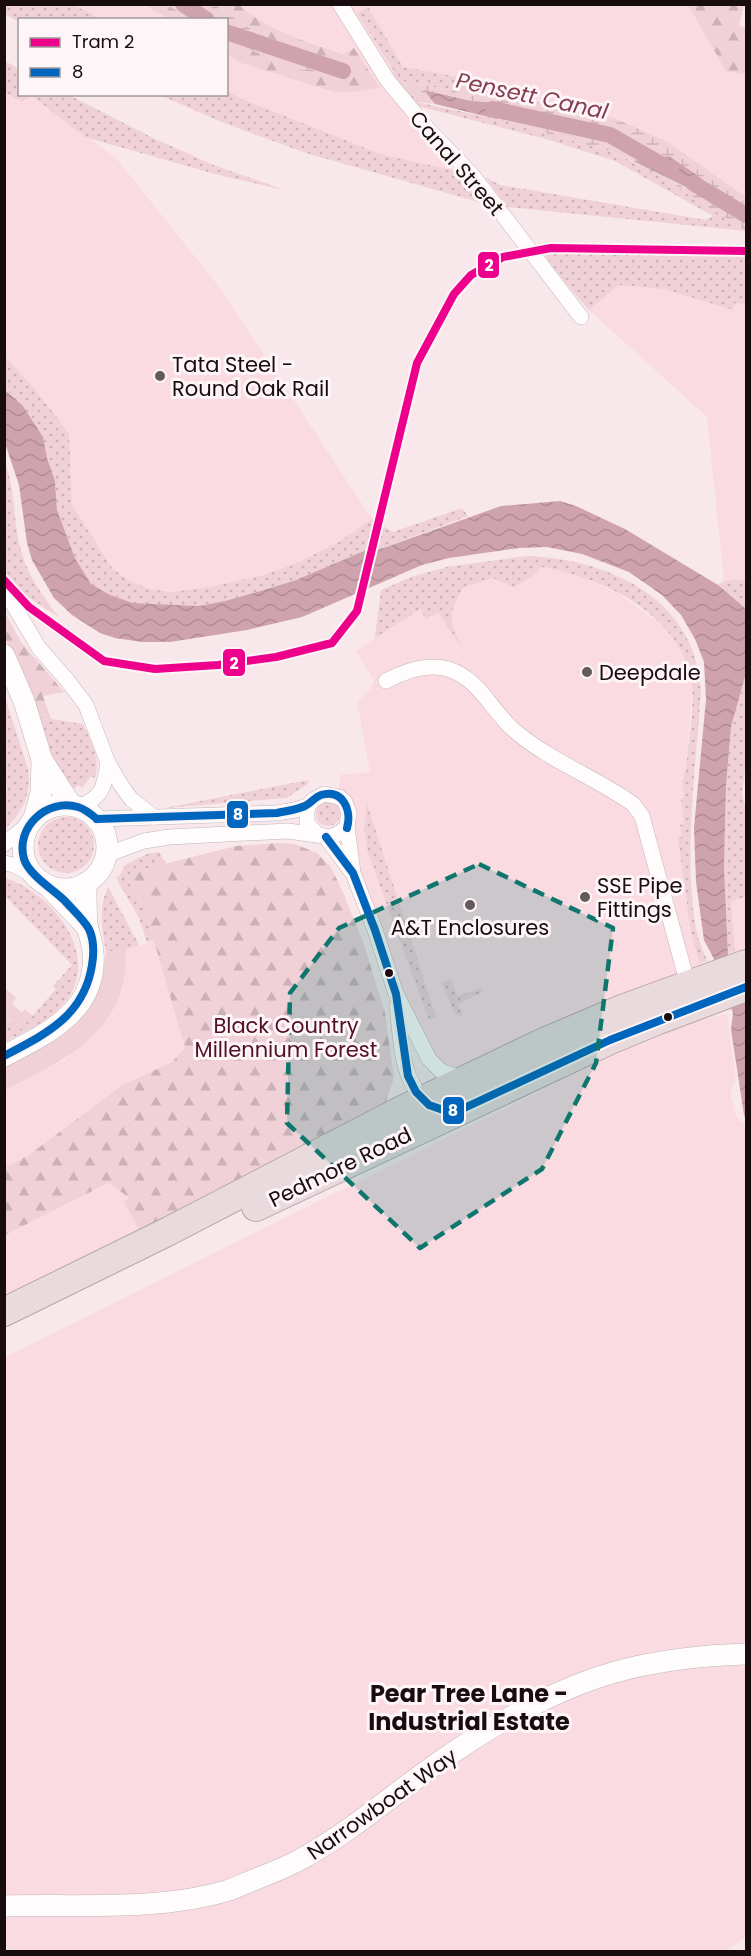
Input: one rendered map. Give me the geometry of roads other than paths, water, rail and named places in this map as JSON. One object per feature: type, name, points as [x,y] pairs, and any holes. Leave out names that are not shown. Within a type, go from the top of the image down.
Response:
[{"type":"highway","points":[[702,988],[744,972]]},
{"type":"highway","name":"Pedmore Road","points":[[4,1330],[429,1108],[466,1079],[622,1009],[702,988]]},
{"type":"highway","name":"Pedmore Road","points":[[4,1312],[429,1108],[610,1040],[702,988]]},
{"type":"street","name":"Canal Street","points":[[339,4],[388,81],[428,129],[472,176],[581,317]]},
{"type":"street","points":[[4,589],[39,648],[86,705],[108,763],[131,799],[154,817]]},
{"type":"street","points":[[4,655],[24,701],[42,760],[75,806],[97,819],[106,836],[106,855],[99,871],[86,883],[67,889],[42,881],[14,865],[4,863]]},
{"type":"street","points":[[386,681],[418,668],[432,667],[448,669],[467,678],[512,729],[530,743],[633,804],[642,816],[702,988]]},
{"type":"street","points":[[42,760],[41,793],[25,832],[22,848],[25,860],[87,927]]},
{"type":"street","points":[[4,844],[51,807],[75,806],[91,802],[101,792],[108,763]]},
{"type":"street","points":[[97,819],[277,813],[309,805],[318,796],[324,794],[339,797],[348,809],[347,826],[353,873],[396,993],[429,1059],[442,1072],[466,1079]]},
{"type":"street","points":[[309,805],[307,823],[321,835],[353,873]]},
{"type":"street","points":[[106,855],[144,841],[169,837],[288,831],[336,836],[347,826]]},
{"type":"street","points":[[4,1056],[50,1033],[76,1008],[87,990],[92,975],[93,953],[87,927],[86,883]]},
{"type":"street","points":[[396,993],[408,1076],[408,1093],[429,1108]]},
{"type":"street","points":[[429,1059],[429,1108]]},
{"type":"street","points":[[408,1076],[416,1092],[429,1108]]},
{"type":"street","name":"Narrowboat Way","points":[[4,1906],[114,1905],[184,1899],[226,1891],[301,1859],[376,1809],[436,1764],[496,1725],[552,1696],[612,1673],[678,1660],[747,1654]]},
{"type":"water","name":"Pensett Canal","points":[[424,90],[525,110],[497,119],[435,104]]},
{"type":"water","name":"Pensett Canal","points":[[669,156],[713,189],[716,203],[633,161]]},
{"type":"water","points":[[4,389],[23,406],[43,437],[55,481],[57,510],[75,558],[91,584],[110,595],[133,603],[199,606],[225,601],[296,580],[364,551],[378,550],[501,506],[560,501],[625,529],[718,585],[745,608],[746,673],[731,727],[726,786],[724,867],[728,954],[746,1005],[746,1120],[731,1030],[733,1013],[713,957],[704,940],[696,882],[694,828],[706,699],[704,662],[695,639],[681,615],[662,595],[629,572],[582,554],[547,547],[519,548],[449,558],[422,565],[302,617],[247,630],[170,642],[142,642],[115,638],[100,633],[72,615],[54,598],[32,560],[27,543],[19,485],[5,443]]},
{"type":"waterway","name":"Pensett Canal","points":[[183,4],[204,18]]},
{"type":"waterway","name":"Pensett Canal","points":[[228,33],[343,71]]},
{"type":"waterway","name":"Pensett Canal","points":[[493,109],[610,135],[671,170]]},
{"type":"waterway","name":"Pensett Canal","points":[[693,183],[746,215]]},
{"type":"tram line","name":"2","points":[[4,580],[29,607],[104,661],[155,669],[218,665],[276,657],[332,643],[357,611],[417,363],[454,294],[471,275],[503,257],[551,248],[746,251]]},
{"type":"place","name":"Tata Steel - Round Oak Rail","points":[[160,376]]},
{"type":"place","name":"Deepdale","points":[[587,672]]},
{"type":"place","name":"SSE Pipe Fittings","points":[[585,897]]},
{"type":"place","name":"A&T Enclosures","points":[[470,905]]},
{"type":"district","name":"Pear Tree Lane - Industrial Estate","points":[[469,1707]]},
{"type":"park label","name":"Black Country Millennium Forest","points":[[286,1037]]}]
